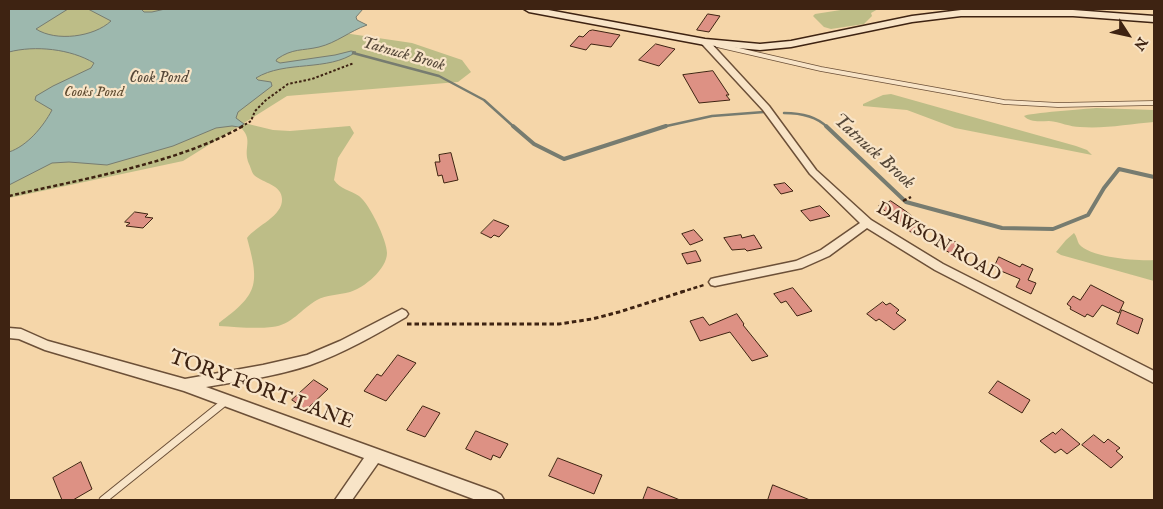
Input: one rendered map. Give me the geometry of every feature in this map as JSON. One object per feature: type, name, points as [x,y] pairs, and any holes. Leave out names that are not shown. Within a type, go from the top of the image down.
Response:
[{"type":"street","points":[[529,9],[705,42],[747,46],[786,44],[912,19],[962,13],[1072,13],[1154,19]]},
{"type":"street","name":"DAWSON ROAD","points":[[705,42],[766,108],[813,172],[851,210],[867,223],[938,267],[1154,377]]},
{"type":"street","points":[[715,282],[798,264],[825,253],[867,223]]},
{"type":"street","points":[[185,385],[252,373],[308,360],[402,319]]},
{"type":"street","name":"TORY FORT LANE","points":[[9,332],[22,334],[45,345],[185,385],[496,500]]},
{"type":"street","points":[[343,500],[375,455]]},
{"type":"lane","points":[[705,42],[821,69],[1004,102],[1066,105],[1154,104]]},
{"type":"lane","points":[[103,500],[228,400]]},
{"type":"path","points":[[9,196],[128,168],[190,150],[234,131],[251,121],[255,111],[266,100],[288,84],[312,79],[354,63]]},
{"type":"path","points":[[903,201],[911,198]]},
{"type":"path","points":[[402,319],[533,326],[559,324],[619,312],[715,282]]},
{"type":"green space","name":"Cooks Pond","points":[[9,9],[328,9],[344,33],[412,43],[462,60],[471,72],[458,82],[287,96],[244,123],[273,130],[290,131],[350,126],[354,133],[338,158],[334,180],[342,187],[359,196],[368,206],[381,231],[387,253],[383,265],[368,282],[356,290],[321,298],[291,320],[279,326],[246,328],[219,326],[219,323],[242,304],[252,287],[254,267],[247,238],[274,216],[281,205],[282,199],[276,187],[254,175],[247,158],[247,140],[244,131],[239,126],[183,161],[9,198]]},
{"type":"green space","points":[[847,9],[878,9],[871,13],[872,16],[864,24],[831,29],[824,27],[813,16],[815,14]]},
{"type":"green space","points":[[891,94],[1076,146],[1087,150],[1092,155],[955,128],[907,110],[863,106],[863,104],[883,95]]},
{"type":"green space","points":[[1096,108],[1154,110],[1154,122],[1089,127],[1072,126],[1049,121],[1032,121],[1024,116],[1046,112]]},
{"type":"green space","points":[[1074,233],[1079,244],[1093,253],[1126,259],[1154,260],[1154,281],[1056,252]]},
{"type":"water","name":"Cook Pond","points":[[9,9],[68,9],[36,29],[44,33],[64,36],[75,36],[95,31],[111,21],[88,9],[141,9],[144,12],[152,12],[165,9],[363,9],[356,17],[357,20],[367,25],[325,45],[293,51],[277,59],[276,61],[280,63],[351,51],[356,52],[333,62],[280,69],[256,78],[271,82],[272,86],[238,112],[236,118],[244,124],[239,127],[216,128],[173,146],[107,165],[69,162],[52,163],[9,185],[9,152],[28,141],[44,123],[52,110],[35,100],[36,96],[91,68],[94,63],[75,54],[53,50],[30,49],[9,52]]},
{"type":"building","points":[[708,14],[720,16],[709,32],[697,30]]},
{"type":"building","points":[[593,30],[620,35],[611,47],[591,44],[586,50],[570,46],[579,36],[583,37]]},
{"type":"building","points":[[656,44],[675,49],[659,66],[639,60]]},
{"type":"building","points":[[713,71],[729,95],[726,95],[730,100],[699,103],[683,75]]},
{"type":"building","points":[[451,153],[458,180],[444,183],[442,175],[438,176],[435,162],[440,162],[439,155]]},
{"type":"building","points":[[785,183],[793,191],[781,194],[774,185]]},
{"type":"building","points":[[891,201],[926,228],[912,233],[879,206]]},
{"type":"building","points":[[820,206],[830,216],[810,221],[801,211]]},
{"type":"building","points":[[135,212],[148,214],[145,217],[153,218],[143,228],[126,226],[130,223],[125,222]]},
{"type":"building","points":[[494,220],[509,226],[499,237],[494,235],[491,238],[481,233]]},
{"type":"building","points":[[694,230],[703,240],[690,245],[682,234]]},
{"type":"building","points":[[741,235],[742,238],[754,235],[762,248],[747,251],[745,249],[732,250],[724,238]]},
{"type":"building","points":[[948,238],[965,247],[956,256],[939,247]]},
{"type":"building","points":[[696,251],[701,261],[687,264],[682,254]]},
{"type":"building","points":[[999,257],[1020,267],[1022,264],[1033,269],[1028,280],[1036,283],[1031,294],[1016,287],[1020,279],[994,268]]},
{"type":"building","points":[[1091,285],[1124,302],[1119,313],[1102,305],[1093,317],[1087,314],[1085,317],[1070,309],[1071,307],[1067,304],[1073,296],[1080,300]]},
{"type":"building","points":[[793,288],[812,311],[797,316],[786,301],[781,303],[774,294]]},
{"type":"building","points":[[883,302],[886,305],[890,303],[899,310],[896,313],[906,320],[894,330],[879,319],[876,321],[867,314]]},
{"type":"building","points":[[1122,310],[1143,319],[1138,334],[1117,324]]},
{"type":"building","points":[[737,314],[743,325],[768,356],[752,361],[730,332],[700,341],[690,321],[703,317],[709,325]]},
{"type":"building","points":[[398,355],[416,363],[386,401],[364,391],[377,374],[381,376]]},
{"type":"building","points":[[314,380],[328,389],[306,410],[292,400]]},
{"type":"building","points":[[998,381],[1030,400],[1022,413],[989,393]]},
{"type":"building","points":[[423,406],[440,413],[425,437],[407,430]]},
{"type":"building","points":[[1062,429],[1080,444],[1067,454],[1061,449],[1055,453],[1040,441],[1053,432],[1055,434]]},
{"type":"building","points":[[476,431],[508,444],[500,458],[493,455],[491,460],[466,449]]},
{"type":"building","points":[[1094,435],[1104,443],[1108,439],[1120,448],[1116,451],[1123,457],[1111,468],[1082,445]]},
{"type":"building","points":[[558,458],[602,475],[594,494],[549,476]]},
{"type":"building","points":[[81,462],[92,489],[73,500],[62,500],[53,478]]},
{"type":"building","points":[[773,485],[810,500],[768,500]]},
{"type":"building","points":[[648,487],[680,500],[643,500]]},
{"type":"waterway","name":"Tatnuck Brook","points":[[353,53],[439,76],[484,100],[514,127]]},
{"type":"waterway","name":"Tatnuck Brook","points":[[665,126],[712,116],[764,112]]},
{"type":"waterway","name":"Tatnuck Brook","points":[[784,113],[807,116],[818,120],[826,126]]},
{"type":"waterway","name":"Tatnuck Brook","points":[[513,126],[534,144],[564,159],[665,126]]},
{"type":"waterway","name":"Tatnuck Brook","points":[[826,126],[906,202],[1002,228],[1053,229],[1088,215],[1104,188],[1119,169],[1154,177]]}]
